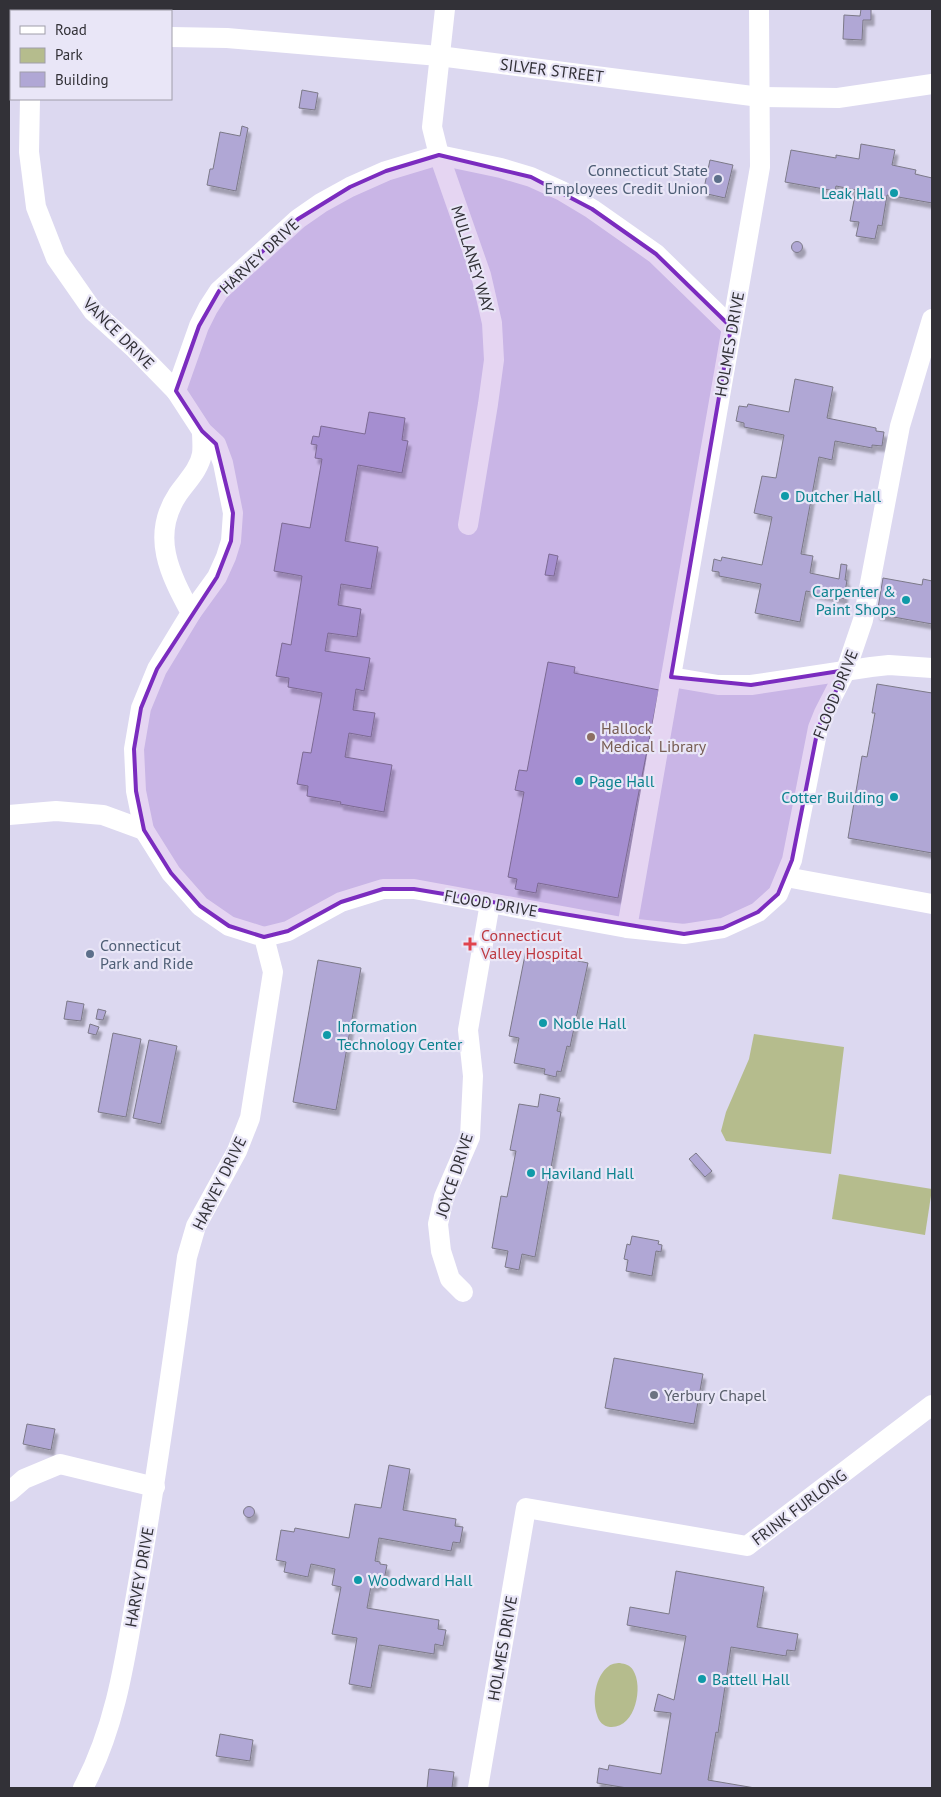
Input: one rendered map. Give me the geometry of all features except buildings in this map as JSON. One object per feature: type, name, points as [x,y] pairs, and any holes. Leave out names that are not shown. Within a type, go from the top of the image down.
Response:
[{"type":"street","name":"MULLANEY WAY","points":[[445,9],[432,127],[439,155],[481,275],[492,323],[494,360],[468,525]]},
{"type":"street","name":"HOLMES DRIVE","points":[[627,928],[760,167],[759,9]]},
{"type":"street","name":"SILVER STREET","points":[[172,37],[227,38],[439,56],[760,97],[838,98],[932,84]]},
{"type":"street","name":"VANCE DRIVE","points":[[30,100],[29,152],[36,207],[56,258],[94,311],[176,390]]},
{"type":"street","points":[[439,155],[509,170],[562,191],[592,209],[656,254],[731,327]]},
{"type":"street","name":"HARVEY DRIVE","points":[[176,390],[199,326],[220,291],[298,219],[321,203],[350,187],[386,171],[439,155]]},
{"type":"street","name":"FLOOD DRIVE","points":[[264,937],[288,931],[341,902],[383,889],[414,889],[627,928],[684,934],[723,928],[758,912],[778,894],[792,860],[818,728],[846,670],[863,620],[900,426],[932,320]]},
{"type":"street","points":[[176,390],[202,431],[216,444],[223,463],[233,513],[231,541],[226,557],[209,590],[191,613],[157,669],[141,708],[134,749],[136,791],[144,830],[171,873],[200,906],[229,926],[264,937]]},
{"type":"street","points":[[191,613],[171,574],[165,553],[164,536],[165,525],[173,502],[199,463],[202,453],[202,431]]},
{"type":"street","points":[[671,677],[718,685],[751,685],[889,665],[932,668]]},
{"type":"street","points":[[9,815],[56,811],[103,815],[144,830]]},
{"type":"street","points":[[786,877],[932,904]]},
{"type":"street","name":"JOYCE DRIVE","points":[[463,1292],[450,1279],[441,1251],[438,1224],[444,1197],[470,1137],[472,1076],[468,1030],[490,903]]},
{"type":"street","name":"HARVEY DRIVE","points":[[83,1788],[95,1766],[118,1695],[155,1487],[187,1257],[196,1226],[237,1151],[250,1118],[273,972],[264,937]]},
{"type":"street","name":"FRINK FURLONG","points":[[526,1508],[747,1546],[932,1405]]},
{"type":"street","points":[[9,1492],[24,1479],[60,1464],[155,1487]]},
{"type":"street","name":"HOLMES DRIVE","points":[[478,1788],[526,1508]]},
{"type":"highlighted area","points":[[439,155],[531,177],[592,209],[656,254],[731,327],[671,677],[751,685],[846,670],[818,728],[792,860],[778,894],[758,912],[723,928],[684,934],[414,889],[383,889],[341,902],[288,931],[264,937],[229,926],[200,906],[171,873],[144,830],[136,791],[134,749],[141,708],[157,669],[217,577],[231,541],[233,513],[216,444],[202,431],[176,391],[199,326],[219,291],[298,219],[350,187],[386,171]]},
{"type":"shaded area","name":"Connecticut Valley Hospital","points":[[9,9],[932,9],[932,1788],[9,1788]]},
{"type":"green space","points":[[754,1034],[844,1047],[831,1154],[726,1141],[721,1131],[726,1112],[749,1059]]},
{"type":"green space","points":[[839,1174],[932,1189],[925,1235],[832,1219]]},
{"type":"green space","points":[[615,1663],[626,1664],[633,1670],[638,1686],[637,1696],[635,1706],[626,1721],[619,1726],[610,1727],[603,1725],[598,1717],[595,1702],[596,1689],[604,1670]]},
{"type":"place","name":"Connecticut State Employees Credit Union","points":[[718,179]]},
{"type":"place","name":"Leak Hall","points":[[894,193]]},
{"type":"place","name":"Dutcher Hall","points":[[785,496]]},
{"type":"place","name":"Carpenter & Paint Shops","points":[[906,600]]},
{"type":"place","name":"Hallock Medical Library","points":[[591,737]]},
{"type":"place","name":"Page Hall","points":[[579,781]]},
{"type":"place","name":"Cotter Building","points":[[894,797]]},
{"type":"place","name":"Connecticut Valley Hospital","points":[[470,944]]},
{"type":"place","name":"Connecticut Park and Ride","points":[[90,954]]},
{"type":"place","name":"Noble Hall","points":[[543,1023]]},
{"type":"place","name":"Information Technology Center","points":[[327,1035]]},
{"type":"place","name":"Haviland Hall","points":[[531,1173]]},
{"type":"place","name":"Yerbury Chapel","points":[[654,1395]]},
{"type":"place","name":"Woodward Hall","points":[[358,1580]]},
{"type":"place","name":"Battell Hall","points":[[702,1679]]}]
